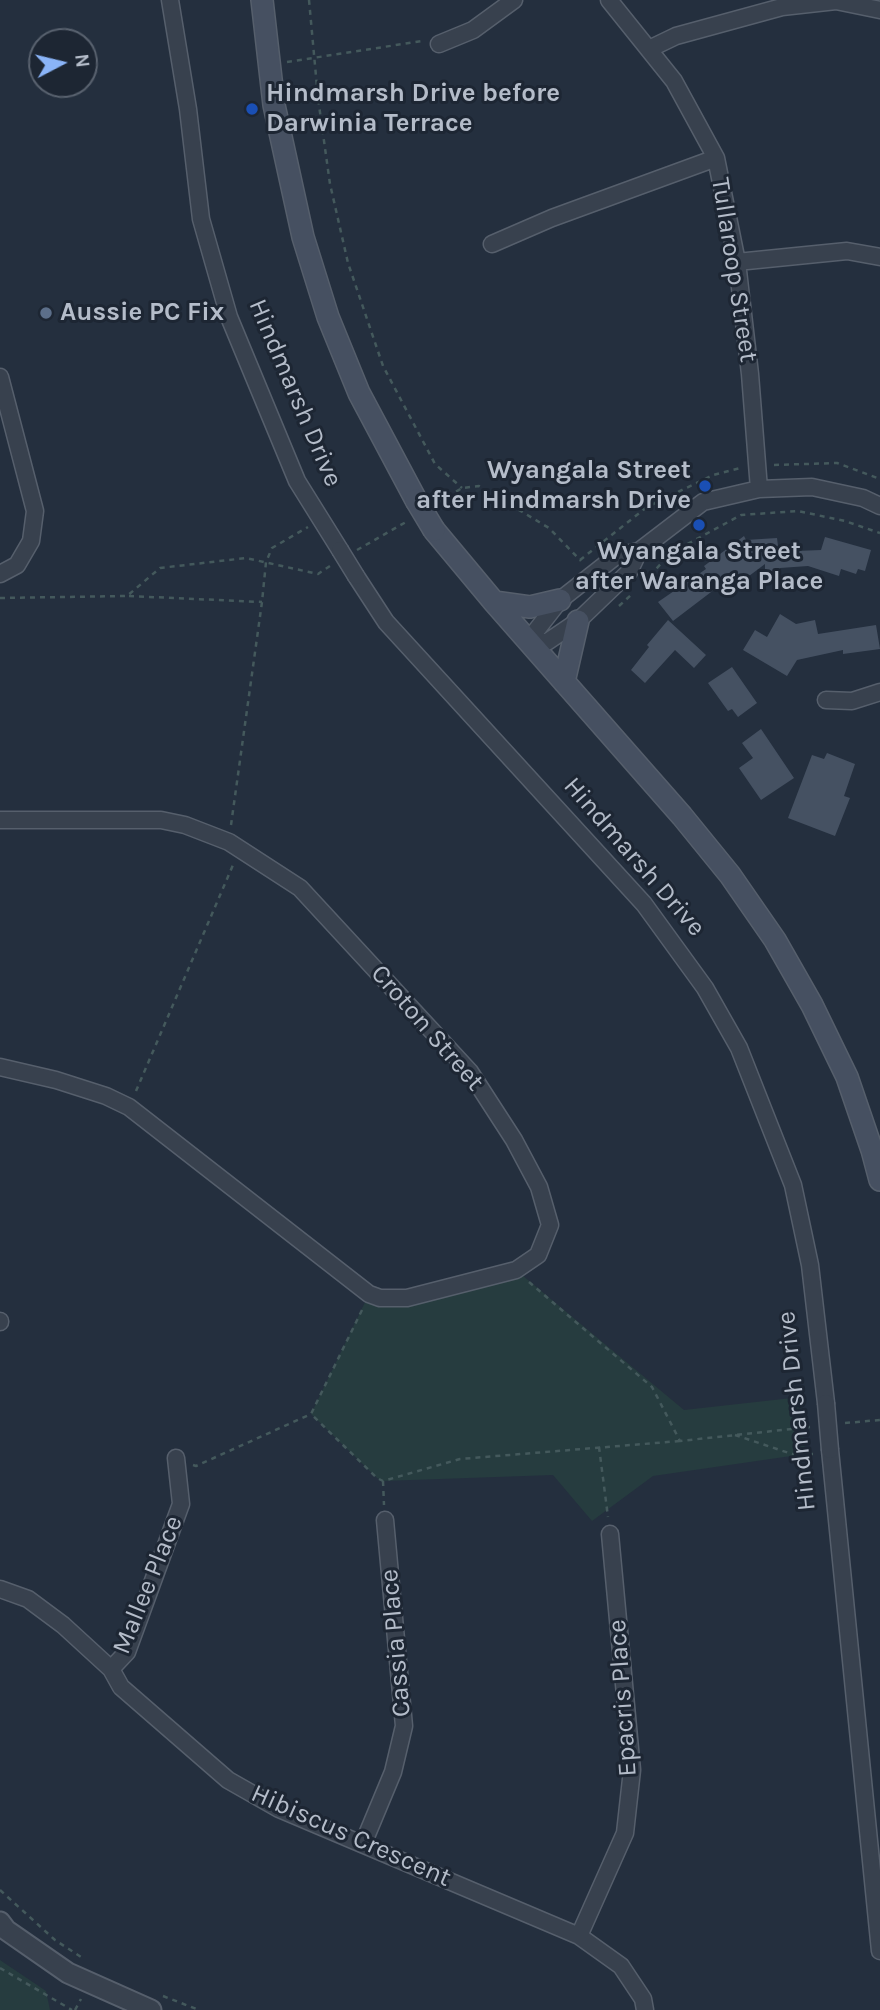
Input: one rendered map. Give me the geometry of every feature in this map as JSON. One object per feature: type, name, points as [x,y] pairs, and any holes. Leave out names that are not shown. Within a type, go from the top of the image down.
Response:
[{"type":"main road","points":[[262,0],[274,105],[303,237],[328,317],[359,393],[415,508],[690,826],[730,876],[775,940],[812,1005],[847,1077],[880,1180]]},
{"type":"main road","points":[[494,602],[530,607],[560,600]]},
{"type":"main road","points":[[564,682],[578,621]]},
{"type":"street","name":"Hindmarsh Drive","points":[[170,0],[188,108],[201,219],[229,317],[297,481],[321,519],[347,551],[356,576],[386,622],[644,904],[705,988],[739,1048],[793,1185],[810,1265],[826,1403],[824,1452],[880,1951]]},
{"type":"street","points":[[439,44],[473,30],[514,0]]},
{"type":"street","name":"Tullaroop Street","points":[[609,0],[674,81],[716,158],[737,262],[750,374],[758,489]]},
{"type":"street","points":[[649,49],[677,36],[782,7],[836,1],[880,10]]},
{"type":"street","points":[[492,244],[552,218],[716,158]]},
{"type":"street","points":[[737,262],[847,251],[880,257]]},
{"type":"street","points":[[0,377],[35,511],[31,541],[17,565],[0,573]]},
{"type":"street","points":[[528,641],[560,600],[615,556],[639,551],[703,502],[758,489],[812,487],[863,498],[880,506]]},
{"type":"street","points":[[528,641],[547,642],[578,621],[629,572],[639,551]]},
{"type":"street","points":[[826,700],[852,701],[880,692]]},
{"type":"street","name":"Croton Street","points":[[0,820],[161,820],[208,832],[300,888],[470,1072],[514,1140],[539,1187],[550,1225],[538,1255],[516,1270],[400,1299],[380,1298],[369,1294]]},
{"type":"street","points":[[0,1067],[56,1080],[106,1096],[129,1107],[369,1294]]},
{"type":"street","name":"Mallee Place","points":[[111,1669],[127,1652],[181,1504],[176,1458]]},
{"type":"street","name":"Cassia Place","points":[[363,1844],[393,1772],[404,1726],[385,1520]]},
{"type":"street","name":"Epacris Place","points":[[579,1936],[625,1833],[632,1770],[610,1534]]},
{"type":"street","name":"Hibiscus Crescent","points":[[0,1589],[28,1599],[63,1625],[111,1669],[121,1687],[228,1780],[279,1809],[579,1936],[621,1966],[643,1999],[645,2010]]},
{"type":"street","points":[[0,1922],[6,1930],[68,1973],[157,2003]]},
{"type":"path","points":[[309,0],[318,98],[330,184],[348,263],[392,384],[435,464],[462,488]]},
{"type":"path","points":[[270,65],[420,41],[439,44]]},
{"type":"path","points":[[438,503],[462,488],[479,486],[549,528],[580,559]]},
{"type":"path","points":[[347,551],[415,508]]},
{"type":"path","points":[[620,607],[671,552],[741,515],[798,511],[845,521],[880,533]]},
{"type":"path","points":[[129,1107],[234,846],[265,562],[272,548],[321,519]]},
{"type":"path","points":[[127,596],[160,568],[246,558],[318,573],[330,566]]},
{"type":"path","points":[[0,598],[127,596],[262,602]]},
{"type":"path","points":[[516,1270],[652,1387],[680,1441]]},
{"type":"path","points":[[176,1458],[196,1466],[311,1414],[369,1294]]},
{"type":"path","points":[[311,1414],[377,1478],[383,1480],[460,1460],[820,1426]]},
{"type":"path","points":[[844,1423],[880,1420]]},
{"type":"path","points":[[732,1435],[792,1454],[824,1452]]},
{"type":"path","points":[[599,1447],[610,1534]]},
{"type":"path","points":[[383,1480],[385,1520]]},
{"type":"path","points":[[0,1889],[55,1940],[86,1961]]},
{"type":"path","points":[[0,1968],[72,2010]]},
{"type":"path","points":[[157,2003],[199,2010]]},
{"type":"green space","points":[[516,1270],[684,1410],[801,1397],[805,1454],[653,1476],[592,1521],[553,1475],[383,1481],[311,1414],[369,1294],[380,1298]]},
{"type":"green space","points":[[0,1960],[46,1991],[50,2010],[0,2010]]},
{"type":"building","points":[[744,536],[746,540],[777,538],[778,546],[795,545],[796,551],[821,550],[825,537],[871,550],[865,571],[858,569],[856,574],[841,569],[839,576],[808,566],[780,568],[781,577],[765,578],[765,564],[725,594],[719,586],[673,621],[658,602],[706,569],[704,566]]},
{"type":"building","points":[[780,614],[796,624],[815,620],[818,634],[876,625],[880,649],[843,654],[843,650],[797,660],[787,676],[743,650],[755,630],[767,637]]},
{"type":"building","points":[[668,620],[706,655],[694,668],[675,650],[645,683],[631,670]]},
{"type":"building","points":[[732,667],[757,703],[738,717],[732,709],[728,711],[708,683]]},
{"type":"building","points":[[761,729],[794,778],[761,800],[739,768],[753,758],[742,743]]},
{"type":"building","points":[[827,753],[855,764],[844,796],[850,798],[835,836],[788,818],[812,755],[824,759]]},
{"type":"place","name":"Hindmarsh Drive before Darwinia Terrace","points":[[252,109]]},
{"type":"place","name":"Aussie PC Fix","points":[[46,313]]},
{"type":"place","name":"Wyangala Street after Hindmarsh Drive","points":[[705,486]]},
{"type":"place","name":"Wyangala Street after Waranga Place","points":[[699,525]]}]
